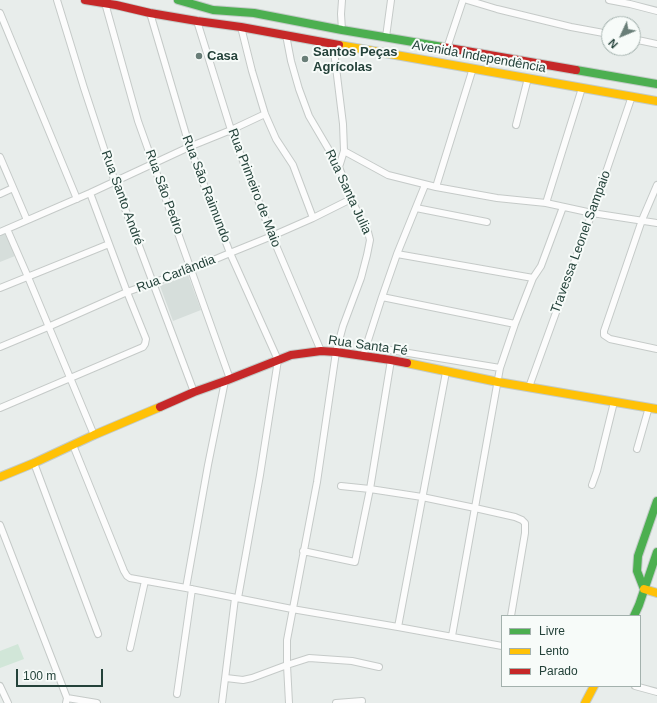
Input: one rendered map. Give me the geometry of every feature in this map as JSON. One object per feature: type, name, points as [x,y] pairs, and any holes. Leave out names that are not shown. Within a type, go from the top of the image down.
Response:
[{"type":"main road","name":"Avenida Independência","points":[[85,0],[150,13],[241,27],[657,101]]},
{"type":"main road","name":"Avenida Independência","points":[[178,0],[213,10],[254,13],[342,30],[657,84]]},
{"type":"main road","name":"Rua Santa Fé","points":[[0,477],[194,392],[278,360],[291,356],[321,351],[391,360],[498,382],[653,408]]},
{"type":"main road","points":[[644,589],[637,570],[638,556],[657,501]]},
{"type":"main road","points":[[634,615],[644,589],[654,572],[657,552]]},
{"type":"main road","points":[[637,563],[641,568],[654,572]]},
{"type":"main road","points":[[644,589],[657,593]]},
{"type":"main road","points":[[585,703],[593,687]]},
{"type":"street","name":"Rua Santo André","points":[[57,0],[115,182],[194,392]]},
{"type":"street","points":[[342,0],[342,30]]},
{"type":"street","points":[[386,37],[390,0]]},
{"type":"street","points":[[447,48],[463,0]]},
{"type":"street","points":[[467,0],[571,27],[601,33]]},
{"type":"street","points":[[609,0],[657,11]]},
{"type":"street","name":"Rua São Pedro","points":[[105,3],[138,121],[192,269],[228,380]]},
{"type":"street","points":[[0,13],[77,199]]},
{"type":"street","name":"Rua São Raimundo","points":[[150,13],[190,147],[230,252],[278,360]]},
{"type":"street","name":"Rua Primeiro de Maio","points":[[197,21],[231,130],[272,236],[321,351]]},
{"type":"street","points":[[241,27],[265,114],[276,139],[294,165],[313,218]]},
{"type":"street","name":"Rua Santa Julia","points":[[286,35],[291,61],[299,89],[307,109],[339,167],[351,199],[368,232],[370,240],[361,278],[343,326],[336,352],[317,482],[287,640],[289,703]]},
{"type":"street","points":[[641,41],[657,44]]},
{"type":"street","points":[[333,43],[343,124],[344,151],[339,167]]},
{"type":"street","points":[[436,187],[473,68]]},
{"type":"street","points":[[516,125],[528,78]]},
{"type":"street","points":[[546,203],[582,88]]},
{"type":"street","name":"Travessa Leonel Sampaio","points":[[529,387],[592,213],[632,96]]},
{"type":"street","points":[[0,232],[265,114]]},
{"type":"street","points":[[344,151],[388,175],[425,185],[497,198],[546,203],[592,213],[657,222]]},
{"type":"street","points":[[0,157],[27,220]]},
{"type":"street","points":[[363,356],[382,297],[425,185]]},
{"type":"street","points":[[657,185],[642,220],[604,331],[604,335],[610,339],[657,349]]},
{"type":"street","points":[[0,194],[13,188]]},
{"type":"street","points":[[0,408],[143,347],[145,344],[146,340],[90,193]]},
{"type":"street","name":"Rua Carlândia","points":[[0,347],[127,292],[192,269],[230,252],[272,236],[351,199]]},
{"type":"street","points":[[452,636],[500,368],[533,278],[541,266],[563,207]]},
{"type":"street","points":[[416,208],[487,222]]},
{"type":"street","points":[[7,229],[94,435]]},
{"type":"street","points":[[0,288],[109,244]]},
{"type":"street","points":[[398,254],[533,278]]},
{"type":"street","points":[[382,297],[515,324]]},
{"type":"street","points":[[366,346],[500,368]]},
{"type":"street","points":[[222,703],[237,598],[260,475],[278,360]]},
{"type":"street","points":[[304,551],[355,562],[370,489],[391,360]]},
{"type":"street","points":[[398,627],[446,372]]},
{"type":"street","points":[[177,694],[189,589],[208,465],[228,380]]},
{"type":"street","points":[[592,485],[598,470],[614,402]]},
{"type":"street","points":[[637,449],[653,408]]},
{"type":"street","points":[[73,445],[124,572],[130,578],[292,609],[501,646]]},
{"type":"street","points":[[34,463],[98,634]]},
{"type":"street","points":[[342,486],[422,497],[515,517],[522,520],[525,523],[525,533],[510,615]]},
{"type":"street","points":[[0,525],[67,700],[97,703]]},
{"type":"street","points":[[130,648],[145,581]]},
{"type":"street","points":[[226,678],[243,680],[252,678],[309,658],[352,661],[379,667]]},
{"type":"street","points":[[0,686],[8,703]]},
{"type":"street","points":[[640,687],[657,692]]},
{"type":"street","points":[[336,703],[362,701]]},
{"type":"shaded area","points":[[6,234],[15,256],[0,262],[0,236]]},
{"type":"shaded area","points":[[188,275],[201,310],[173,321],[160,286]]},
{"type":"green space","points":[[18,644],[24,659],[0,668],[0,651]]},
{"type":"traffic: fast","points":[[178,0],[213,10],[254,13],[443,47]]},
{"type":"traffic: fast","points":[[576,70],[657,84]]},
{"type":"traffic: fast","points":[[644,589],[637,571],[638,556],[657,501]]},
{"type":"traffic: fast","points":[[634,615],[657,552]]},
{"type":"traffic: slow","points":[[339,45],[657,101]]},
{"type":"traffic: slow","points":[[407,363],[498,382],[657,409]]},
{"type":"traffic: slow","points":[[0,477],[160,407]]},
{"type":"traffic: slow","points":[[644,589],[657,593]]},
{"type":"traffic: slow","points":[[585,703],[593,687]]},
{"type":"traffic: jam","points":[[85,0],[150,13],[241,27],[339,45]]},
{"type":"traffic: jam","points":[[443,47],[576,70]]},
{"type":"traffic: jam","points":[[160,407],[194,392],[291,355],[321,351],[336,352],[407,363]]},
{"type":"place","name":"Casa","points":[[199,56]]},
{"type":"place","name":"Santos Peças Agrícolas","points":[[305,59]]}]
